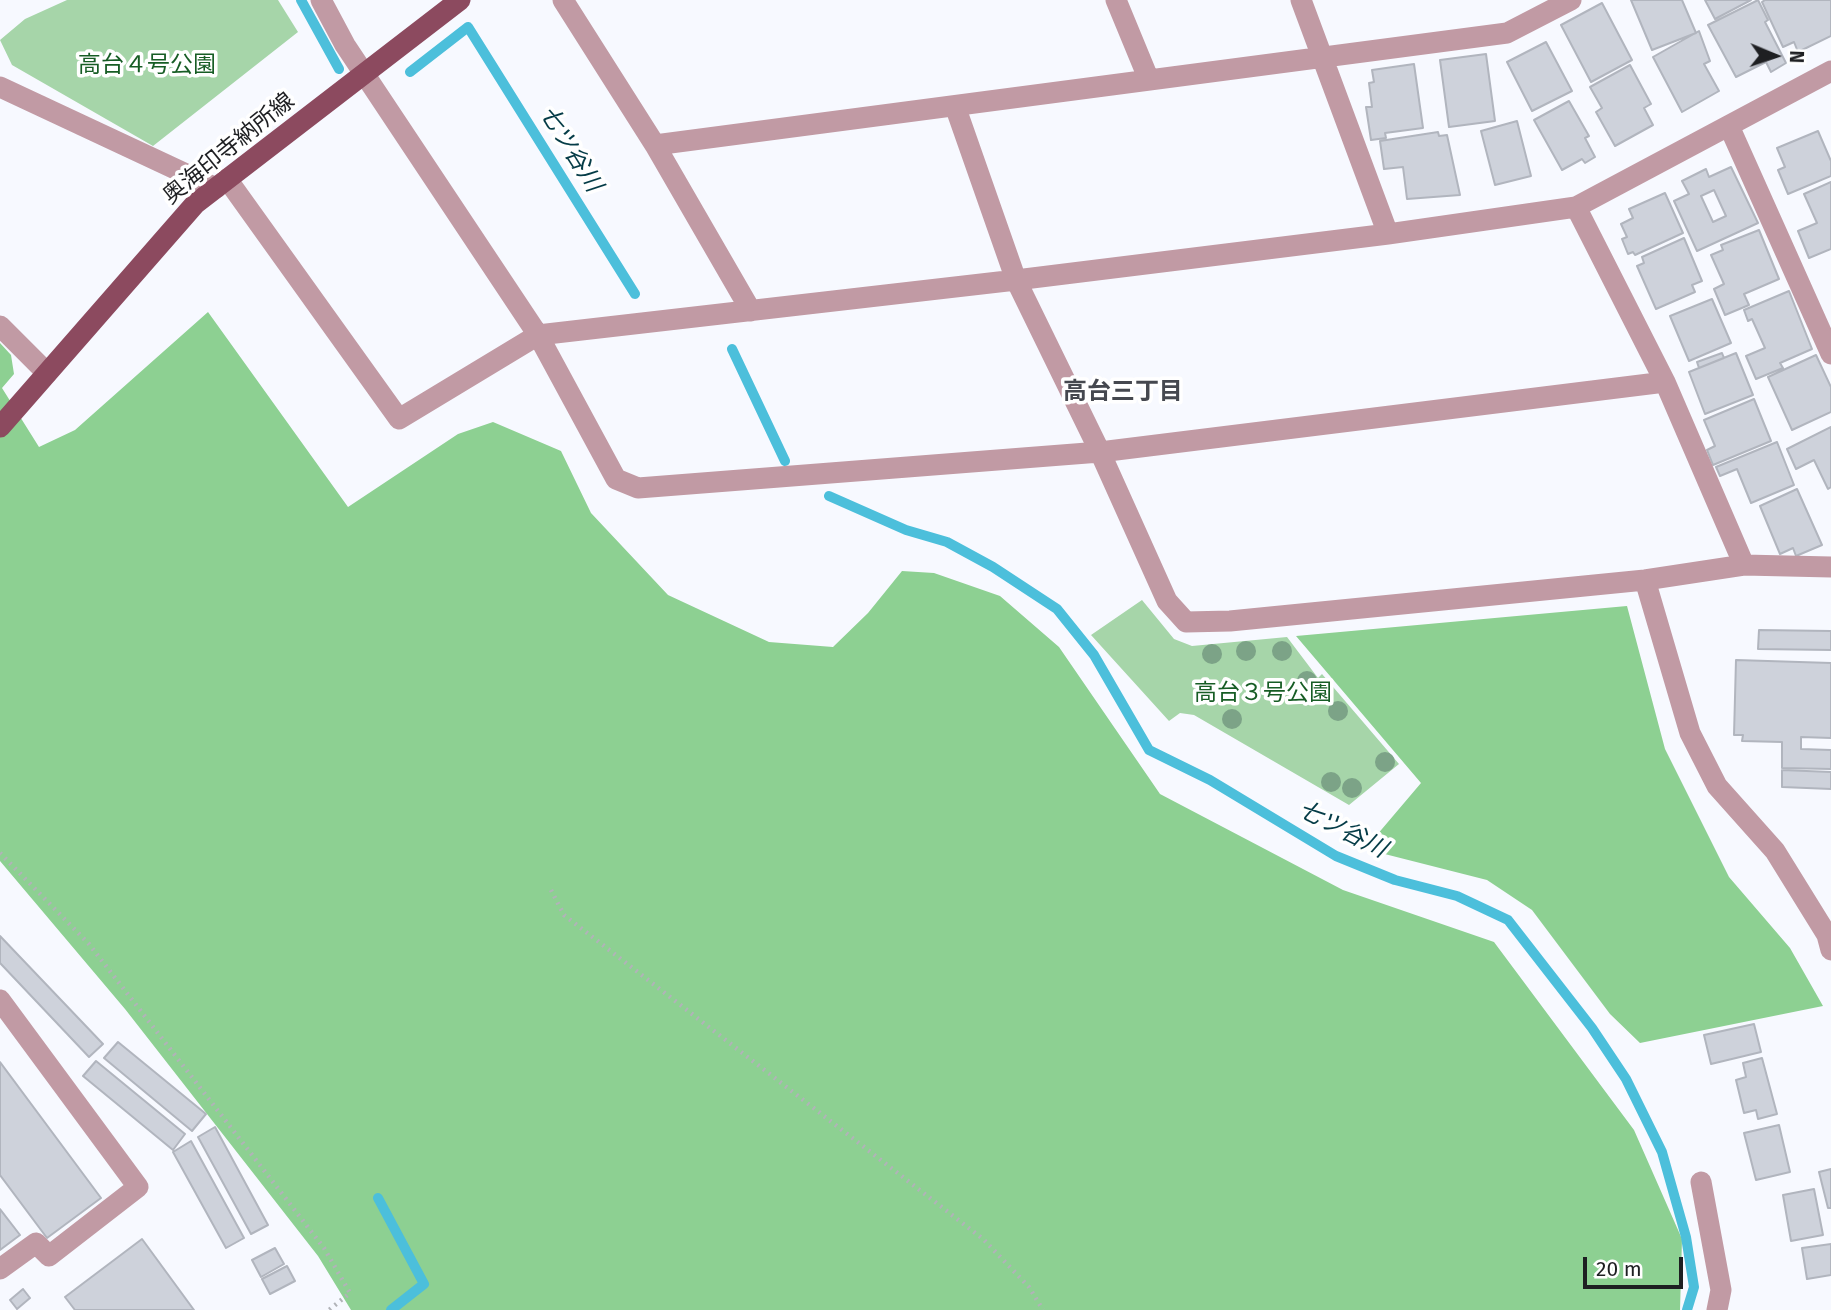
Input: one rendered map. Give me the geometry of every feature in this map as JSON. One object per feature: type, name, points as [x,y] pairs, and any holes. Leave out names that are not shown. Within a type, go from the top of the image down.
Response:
[{"type":"main road","name":"奥海印寺納所線","points":[[0,427],[195,204],[460,0]]},
{"type":"street","points":[[321,0],[345,45],[538,335],[616,478],[638,488],[1100,452],[1665,382]]},
{"type":"street","points":[[563,0],[656,145],[751,312]]},
{"type":"street","points":[[1116,0],[1149,80]]},
{"type":"street","points":[[1301,0],[1388,234]]},
{"type":"street","points":[[656,145],[1507,33],[1571,0]]},
{"type":"street","points":[[0,87],[221,183],[399,419],[538,335],[1016,280],[1388,234],[1576,207],[1831,71]]},
{"type":"street","points":[[955,106],[1016,280],[1100,452],[1167,601],[1186,622],[1230,621],[1646,580],[1744,565],[1831,567]]},
{"type":"street","points":[[1729,126],[1831,354]]},
{"type":"street","points":[[1576,207],[1665,382],[1744,565]]},
{"type":"street","points":[[0,326],[47,373]]},
{"type":"street","points":[[1646,580],[1690,733],[1717,786],[1775,852],[1827,935],[1831,950]]},
{"type":"street","points":[[0,1000],[138,1187],[49,1256],[36,1243],[0,1269]]},
{"type":"street","points":[[1701,1182],[1721,1290],[1717,1310]]},
{"type":"path","points":[[0,853],[89,944],[324,1248],[350,1293],[329,1310]]},
{"type":"path","points":[[551,891],[564,915],[983,1239],[1029,1287],[1043,1310]]},
{"type":"green space","name":"高台４号公園","points":[[67,0],[278,0],[298,32],[153,146],[12,65],[0,40],[25,19]]},
{"type":"green space","points":[[208,312],[348,507],[458,434],[493,422],[561,451],[591,513],[668,595],[769,642],[833,647],[868,613],[902,571],[934,573],[1000,596],[1059,647],[1160,794],[1343,890],[1494,942],[1634,1130],[1682,1239],[1680,1310],[351,1310],[318,1256],[125,1009],[0,861],[0,343],[11,355],[14,374],[2,388],[39,447],[75,430]]},
{"type":"green space","name":"高台３号公園","points":[[1142,600],[1174,639],[1192,646],[1287,637],[1318,678],[1322,674],[1399,764],[1349,805],[1194,715],[1180,713],[1169,721],[1091,635]]},
{"type":"green space","points":[[1627,606],[1665,749],[1729,877],[1790,948],[1823,1006],[1640,1043],[1610,1014],[1532,910],[1487,880],[1365,849],[1421,783],[1296,636]]},
{"type":"building","points":[[1631,0],[1682,0],[1696,33],[1652,50]]},
{"type":"building","points":[[1705,0],[1751,0],[1715,19]]},
{"type":"building","points":[[1758,0],[1768,20],[1765,22],[1786,63],[1771,72],[1766,62],[1736,77],[1708,25]]},
{"type":"building","points":[[1831,0],[1831,36],[1798,52],[1794,42],[1783,47],[1762,2]]},
{"type":"building","points":[[1602,3],[1632,60],[1591,82],[1561,25]]},
{"type":"building","points":[[1699,31],[1710,61],[1704,64],[1719,91],[1682,112],[1653,57]]},
{"type":"building","points":[[1546,42],[1572,91],[1532,111],[1507,62]]},
{"type":"building","points":[[1486,54],[1495,121],[1449,127],[1440,60]]},
{"type":"building","points":[[1414,64],[1423,128],[1385,133],[1386,138],[1371,140],[1366,107],[1372,107],[1369,83],[1374,82],[1372,70]]},
{"type":"building","points":[[1630,65],[1651,104],[1644,108],[1653,125],[1615,146],[1596,112],[1602,108],[1590,87]]},
{"type":"building","points":[[1569,101],[1589,136],[1585,138],[1595,157],[1585,163],[1582,159],[1562,170],[1534,120]]},
{"type":"building","points":[[1517,121],[1531,176],[1495,185],[1481,131]]},
{"type":"building","points":[[1818,131],[1831,161],[1831,176],[1788,194],[1778,170],[1785,167],[1777,148]]},
{"type":"building","points":[[1438,132],[1439,136],[1447,135],[1460,195],[1407,199],[1403,167],[1384,169],[1380,141]]},
{"type":"building","points":[[1731,167],[1758,223],[1697,251],[1674,201],[1689,194],[1682,181],[1706,169],[1709,177]],"holes":[[[1714,190],[1726,216],[1713,222],[1701,196]]]},
{"type":"building","points":[[1831,182],[1831,249],[1809,258],[1798,231],[1817,223],[1804,194]]},
{"type":"building","points":[[1665,193],[1683,233],[1635,255],[1633,252],[1628,254],[1622,239],[1627,237],[1621,224],[1633,218],[1629,209]]},
{"type":"building","points":[[1759,230],[1779,279],[1744,294],[1749,305],[1725,315],[1714,289],[1724,284],[1711,255],[1723,250],[1721,245]]},
{"type":"building","points":[[1684,238],[1702,281],[1692,285],[1695,292],[1656,309],[1637,266],[1644,263],[1642,257]]},
{"type":"building","points":[[1789,291],[1812,349],[1780,363],[1783,368],[1756,379],[1746,356],[1765,348],[1752,319],[1748,321],[1744,310]]},
{"type":"building","points":[[1712,299],[1731,343],[1689,361],[1670,316]]},
{"type":"building","points":[[1722,353],[1724,358],[1699,368],[1697,362]]},
{"type":"building","points":[[1736,353],[1753,395],[1705,414],[1689,372]]},
{"type":"building","points":[[1816,355],[1831,387],[1831,412],[1792,430],[1768,377]]},
{"type":"building","points":[[1754,399],[1771,441],[1713,465],[1707,450],[1715,446],[1704,420]]},
{"type":"building","points":[[1831,427],[1831,487],[1828,489],[1814,460],[1796,469],[1787,449]]},
{"type":"building","points":[[1777,442],[1794,485],[1751,503],[1737,469],[1720,476],[1716,467]]},
{"type":"building","points":[[1797,489],[1822,545],[1796,556],[1793,548],[1780,554],[1760,506]]},
{"type":"building","points":[[1759,630],[1831,631],[1831,650],[1758,649]]},
{"type":"building","points":[[1736,660],[1831,663],[1831,738],[1801,737],[1801,749],[1831,750],[1831,769],[1782,768],[1782,742],[1742,741],[1743,735],[1734,735]]},
{"type":"building","points":[[1782,770],[1831,772],[1831,789],[1782,787]]},
{"type":"building","points":[[0,936],[103,1044],[89,1057],[0,963]]},
{"type":"building","points":[[1754,1024],[1761,1052],[1711,1064],[1704,1035]]},
{"type":"building","points":[[118,1042],[206,1114],[192,1131],[104,1058]]},
{"type":"building","points":[[1762,1058],[1777,1114],[1758,1119],[1756,1110],[1744,1113],[1736,1080],[1746,1077],[1743,1063]]},
{"type":"building","points":[[96,1061],[185,1134],[173,1150],[83,1076]]},
{"type":"building","points":[[0,1062],[101,1198],[47,1238],[0,1175]]},
{"type":"building","points":[[1779,1125],[1790,1172],[1756,1180],[1744,1133]]},
{"type":"building","points":[[215,1127],[268,1225],[251,1234],[198,1137]]},
{"type":"building","points":[[191,1141],[244,1238],[226,1248],[173,1152]]},
{"type":"building","points":[[1831,1169],[1831,1208],[1828,1208],[1819,1172]]},
{"type":"building","points":[[1814,1189],[1823,1235],[1791,1241],[1783,1195]]},
{"type":"building","points":[[0,1209],[20,1235],[0,1250]]},
{"type":"building","points":[[142,1239],[194,1310],[75,1310],[65,1297]]},
{"type":"building","points":[[1831,1244],[1831,1275],[1807,1279],[1802,1248]]},
{"type":"building","points":[[275,1248],[284,1264],[261,1277],[252,1260]]},
{"type":"building","points":[[287,1266],[295,1281],[270,1294],[262,1279]]},
{"type":"building","points":[[23,1289],[30,1298],[17,1309],[10,1300]]},
{"type":"waterway","points":[[301,0],[339,69]]},
{"type":"waterway","name":"七ツ谷川","points":[[410,72],[468,27],[635,294]]},
{"type":"waterway","name":"七ツ谷川","points":[[732,349],[785,461]]},
{"type":"waterway","name":"七ツ谷川","points":[[829,496],[906,530],[947,542],[993,567],[1057,609],[1094,655],[1149,750],[1210,780],[1336,856],[1395,880],[1457,896],[1508,920],[1592,1028],[1626,1079],[1662,1152],[1686,1237],[1694,1287],[1687,1310]]},
{"type":"waterway","points":[[378,1198],[424,1284],[391,1310]]},
{"type":"district","name":"高台三丁目","points":[[1123,392]]}]
